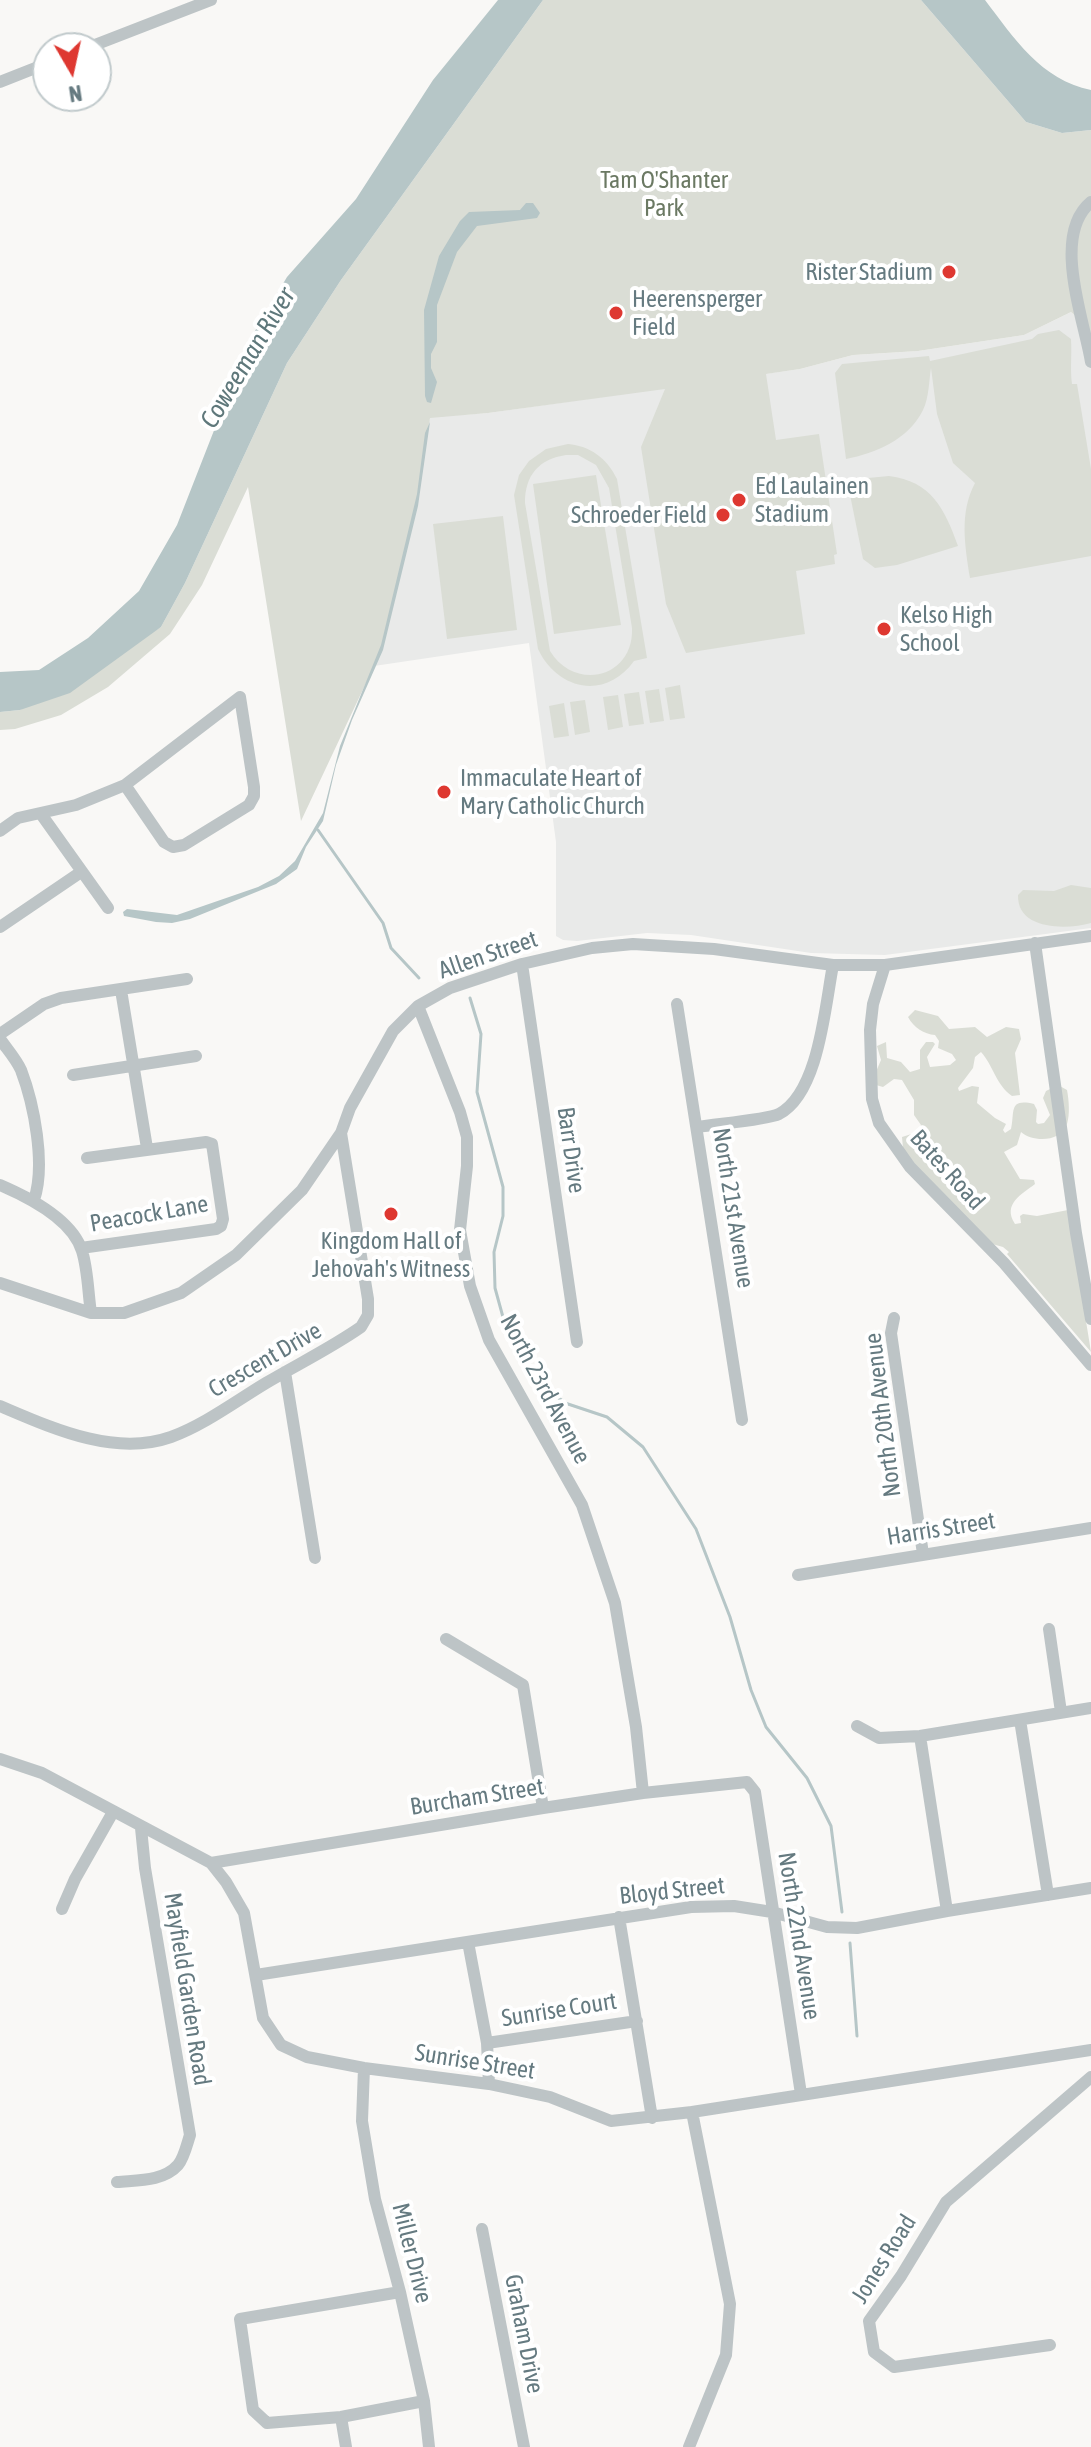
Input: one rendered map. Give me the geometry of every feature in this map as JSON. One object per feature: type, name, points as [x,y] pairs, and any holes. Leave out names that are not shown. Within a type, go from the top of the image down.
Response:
[{"type":"street","points":[[112,38],[211,0]]},
{"type":"street","points":[[0,82],[32,69]]},
{"type":"street","points":[[1091,202],[1080,216],[1071,260],[1072,279],[1091,362]]},
{"type":"street","points":[[0,831],[18,818],[76,805],[125,785],[240,697],[254,787],[254,796],[249,805],[184,845],[173,847],[164,842],[125,785]]},
{"type":"street","points":[[41,814],[108,908]]},
{"type":"street","points":[[0,927],[81,872]]},
{"type":"street","name":"Allen Street","points":[[0,1283],[91,1313],[124,1313],[181,1293],[236,1255],[302,1190],[341,1133],[350,1108],[393,1031],[418,1006],[450,988],[522,964],[592,948],[633,944],[714,949],[833,965],[885,965],[1091,936]]},
{"type":"street","points":[[1035,943],[1091,1319]]},
{"type":"street","name":"Barr Drive","points":[[522,964],[577,1342]]},
{"type":"street","points":[[698,1127],[778,1115],[800,1097],[817,1051],[833,965]]},
{"type":"street","name":"Bates Road","points":[[885,965],[873,1004],[870,1030],[872,1099],[879,1123],[910,1167],[1004,1263],[1091,1365]]},
{"type":"street","points":[[34,1200],[39,1185],[39,1159],[29,1095],[20,1067],[0,1036],[44,1004],[61,998],[187,979]]},
{"type":"street","points":[[121,990],[147,1148]]},
{"type":"street","name":"North 21st Avenue","points":[[677,1004],[742,1420]]},
{"type":"street","name":"North 23rd Avenue","points":[[418,1006],[467,1137],[460,1230],[470,1286],[489,1340],[582,1505],[615,1603],[636,1727],[643,1793]]},
{"type":"street","points":[[73,1075],[196,1056]]},
{"type":"street","name":"Crescent Drive","points":[[0,1406],[47,1426],[89,1439],[125,1443],[171,1437],[208,1419],[361,1327],[368,1315],[368,1299],[341,1133]]},
{"type":"street","name":"Peacock Lane","points":[[81,1248],[221,1226],[223,1219],[212,1144],[147,1148],[87,1158]]},
{"type":"street","points":[[0,1185],[34,1200],[63,1223],[81,1248],[91,1313]]},
{"type":"street","name":"North 20th Avenue","points":[[894,1318],[891,1333],[923,1554]]},
{"type":"street","points":[[285,1372],[315,1558]]},
{"type":"street","name":"Harris Street","points":[[798,1575],[1091,1528]]},
{"type":"street","points":[[1049,1629],[1061,1712]]},
{"type":"street","points":[[446,1639],[523,1685],[543,1808]]},
{"type":"street","points":[[857,1726],[879,1738],[920,1736],[1091,1708]]},
{"type":"street","points":[[1020,1720],[1048,1895]]},
{"type":"street","points":[[920,1736],[947,1911]]},
{"type":"street","name":"Sunrise Street","points":[[0,1759],[42,1773],[211,1863],[244,1913],[263,2018],[281,2045],[307,2057],[364,2068],[489,2084],[550,2097],[611,2121],[652,2118],[1091,2050]]},
{"type":"street","name":"Burcham Street","points":[[211,1863],[643,1793],[741,1782],[751,1785]]},
{"type":"street","name":"North 22nd Avenue","points":[[751,1785],[755,1792],[801,2094]]},
{"type":"street","points":[[62,1909],[75,1879],[113,1812]]},
{"type":"street","name":"Mayfield Garden Road","points":[[117,2182],[152,2179],[178,2165],[190,2135],[141,1828]]},
{"type":"street","name":"Bloyd Street","points":[[256,1975],[619,1917],[714,1905],[772,1912],[827,1927],[857,1928],[1091,1888]]},
{"type":"street","points":[[619,1917],[652,2118]]},
{"type":"street","points":[[468,1942],[487,2043],[489,2084]]},
{"type":"street","name":"Sunrise Court","points":[[487,2043],[637,2021]]},
{"type":"street","name":"Miller Drive","points":[[364,2068],[362,2121],[375,2199],[424,2401],[429,2447]]},
{"type":"street","name":"Jones Road","points":[[1050,2345],[894,2367],[874,2352],[869,2321],[901,2276],[946,2202],[1091,2077]]},
{"type":"street","points":[[689,2447],[726,2355],[730,2304],[692,2112]]},
{"type":"street","name":"Graham Drive","points":[[482,2229],[524,2447]]},
{"type":"street","points":[[400,2292],[240,2319],[253,2410],[267,2423],[341,2417],[424,2401]]},
{"type":"street","points":[[341,2417],[346,2447]]},
{"type":"shaded area","name":"Kelso High School","points":[[1071,312],[1079,319],[1091,349],[1091,928],[885,955],[811,953],[691,935],[647,933],[577,941],[556,936],[556,842],[529,643],[374,666],[430,417],[488,413],[800,369],[853,355],[918,351],[1024,335]]},
{"type":"green space","name":"Tam O'Shanter Park","points":[[543,0],[921,0],[1026,122],[1062,133],[1091,130],[1091,349],[1079,319],[1071,312],[1024,335],[918,351],[853,355],[766,374],[776,440],[819,434],[837,554],[834,555],[835,564],[796,571],[805,634],[686,653],[666,604],[641,447],[665,389],[430,418],[420,488],[385,637],[301,821],[248,487],[202,585],[170,634],[108,687],[61,715],[15,729],[0,730],[0,712],[20,710],[161,627],[185,583],[287,363],[341,280]]},
{"type":"green space","points":[[1059,330],[1071,339],[1072,384],[1077,384],[1091,469],[1091,556],[970,578],[965,518],[975,483],[953,463],[937,414],[931,368],[925,405],[909,429],[880,449],[846,459],[835,373],[842,364],[929,356],[930,361],[1032,339],[1038,334]]},
{"type":"green space","points":[[568,444],[584,447],[603,459],[617,479],[647,658],[634,661],[623,673],[597,685],[570,682],[547,663],[538,649],[514,495],[519,475],[529,461],[546,449]],"holes":[[[578,455],[596,465],[609,488],[632,628],[630,645],[624,658],[614,668],[601,674],[574,672],[561,664],[550,651],[525,503],[528,484],[535,470],[556,457]]]},
{"type":"green space","points":[[596,475],[621,625],[554,634],[533,484]]},
{"type":"green space","points":[[889,476],[916,484],[934,499],[948,520],[958,546],[897,565],[875,568],[863,559],[847,480]]},
{"type":"green space","points":[[503,516],[517,630],[447,639],[433,524]]},
{"type":"green space","points":[[680,685],[685,718],[670,720],[665,688]]},
{"type":"green space","points":[[659,689],[664,721],[650,723],[645,691]]},
{"type":"green space","points":[[639,692],[644,724],[629,726],[624,694]]},
{"type":"green space","points":[[618,695],[623,727],[608,730],[603,697]]},
{"type":"green space","points":[[585,700],[590,732],[575,735],[570,702]]},
{"type":"green space","points":[[564,703],[569,736],[554,738],[549,706]]},
{"type":"green space","points":[[1071,885],[1091,888],[1091,923],[1045,925],[1025,915],[1020,907],[1018,895],[1023,890],[1054,891]]},
{"type":"green space","points":[[915,1010],[938,1016],[949,1029],[975,1027],[987,1037],[1006,1027],[1019,1029],[1021,1039],[1015,1053],[1020,1095],[1012,1096],[1007,1091],[981,1052],[958,1088],[959,1091],[979,1087],[977,1103],[1006,1124],[1005,1133],[1011,1129],[1016,1105],[1034,1104],[1036,1122],[1044,1123],[1050,1115],[1043,1098],[1046,1091],[1058,1085],[1067,1090],[1069,1116],[1059,1135],[1039,1139],[1021,1132],[1017,1145],[1004,1152],[1020,1179],[1034,1180],[1035,1184],[1012,1205],[1015,1224],[1021,1223],[1020,1216],[1023,1214],[1037,1216],[1068,1210],[1091,1352],[1007,1254],[1009,1252],[985,1242],[931,1187],[903,1148],[902,1137],[918,1132],[921,1125],[914,1115],[914,1100],[902,1080],[894,1079],[883,1087],[876,1085],[875,1074],[881,1060],[877,1046],[886,1042],[887,1058],[901,1062],[910,1072],[920,1069],[920,1050],[926,1042],[935,1044],[927,1057],[930,1067],[950,1065],[956,1060],[952,1054],[938,1048],[939,1041],[935,1035],[923,1032],[913,1024],[908,1017]]},
{"type":"water","name":"Coweeman River","points":[[498,0],[543,0],[341,280],[287,363],[185,583],[161,627],[70,693],[20,710],[0,712],[0,672],[39,670],[88,638],[139,591],[177,525],[249,341],[287,277],[356,199],[433,80]]},
{"type":"water","points":[[921,0],[985,0],[1030,56],[1057,77],[1091,90],[1091,130],[1062,133],[1026,122]]},
{"type":"water","points":[[526,203],[533,203],[540,213],[537,218],[477,226],[457,252],[437,305],[437,342],[431,354],[431,368],[437,382],[431,403],[427,402],[424,310],[439,256],[469,212],[520,210]]},
{"type":"water","points":[[430,422],[418,506],[383,650],[336,765],[323,821],[306,847],[297,869],[276,884],[190,919],[172,923],[124,916],[123,912],[127,909],[177,915],[258,887],[279,876],[295,861],[323,813],[340,746],[381,645],[417,494],[425,433]]},
{"type":"waterway","points":[[318,830],[383,923],[391,948],[419,978]]},
{"type":"waterway","points":[[470,998],[481,1034],[477,1092],[503,1187],[503,1216],[494,1252],[495,1288],[509,1339],[533,1377],[565,1403],[607,1417],[643,1447],[696,1529],[730,1617],[751,1690],[766,1727],[807,1778],[831,1826],[842,1912]]},
{"type":"waterway","points":[[850,1943],[857,2036]]},
{"type":"place","name":"Rister Stadium","points":[[949,272]]},
{"type":"place","name":"Heerensperger Field","points":[[616,313]]},
{"type":"place","name":"Ed Laulainen Stadium","points":[[739,500]]},
{"type":"place","name":"Schroeder Field","points":[[723,515]]},
{"type":"place","name":"Kelso High School","points":[[884,629]]},
{"type":"place","name":"Immaculate Heart of Mary Catholic Church","points":[[444,792]]},
{"type":"place","name":"Kingdom Hall of Jehovah's Witness","points":[[391,1214]]}]
